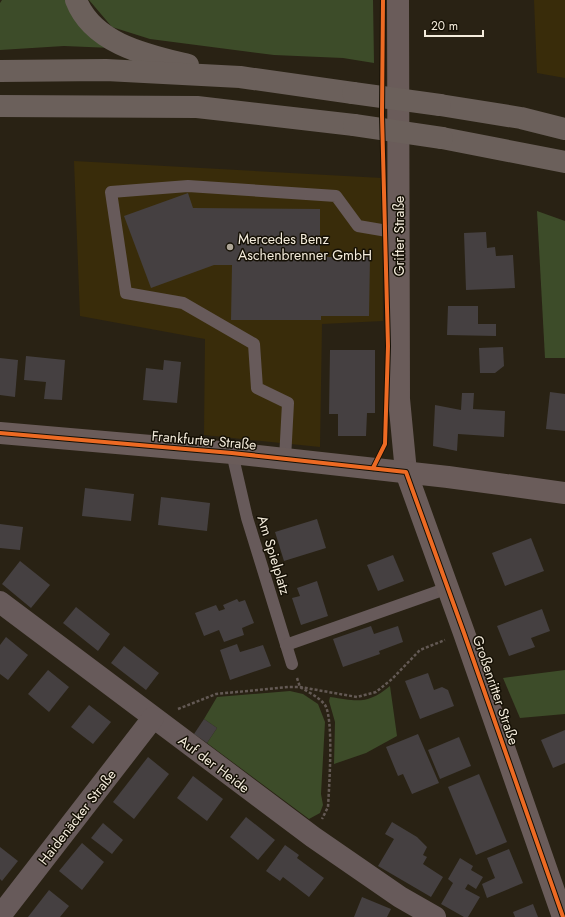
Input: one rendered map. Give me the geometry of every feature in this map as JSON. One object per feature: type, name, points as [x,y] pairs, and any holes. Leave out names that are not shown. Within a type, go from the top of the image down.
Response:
[{"type":"highway","points":[[76,0],[80,9],[89,21],[110,39],[131,48],[168,60],[240,77]]},
{"type":"highway","points":[[0,71],[106,70],[240,77],[440,105],[521,118],[565,129]]},
{"type":"highway","points":[[0,106],[197,108],[354,125],[442,138],[564,162]]},
{"type":"street","name":"Grifter Straße","points":[[398,0],[398,399],[406,472]]},
{"type":"street","name":"Frankfurter Straße","points":[[0,433],[232,453],[406,472],[565,493]]},
{"type":"street","name":"Großenritter Straße","points":[[406,472],[563,917]]},
{"type":"street","name":"Auf der Heide","points":[[0,602],[313,838],[400,897],[431,916]]},
{"type":"street","name":"Haidenäcker Straße","points":[[0,916],[153,718]]},
{"type":"lane","points":[[285,459],[288,403],[257,388],[254,344],[183,303],[126,292],[111,192],[188,186],[336,196],[358,226],[399,233]]},
{"type":"lane","name":"Am Spielplatz","points":[[232,453],[246,518],[292,664]]},
{"type":"lane","points":[[286,645],[448,588]]},
{"type":"path","points":[[153,718],[216,694],[300,687],[358,697],[376,692],[392,680],[420,650],[464,633]]},
{"type":"path","points":[[292,664],[300,687],[315,696],[325,706],[330,723],[328,807],[313,838]]},
{"type":"shaded area","points":[[534,0],[565,0],[565,78],[537,73]]},
{"type":"shaded area","name":"Mercedes Benz Aschenbrenner GmbH","points":[[74,161],[382,178],[383,321],[322,324],[320,447],[204,435],[205,339],[80,316]]},
{"type":"green space","points":[[2,0],[69,0],[112,48],[64,46],[0,50],[0,3]]},
{"type":"green space","points":[[89,0],[373,0],[374,63],[343,58],[274,55],[150,39],[112,27]]},
{"type":"green space","points":[[537,211],[565,221],[565,358],[545,358]]},
{"type":"green space","points":[[565,670],[565,714],[520,718],[503,678]]},
{"type":"green space","points":[[390,686],[397,736],[366,753],[334,764],[335,722],[329,701],[330,697],[348,700],[368,699]]},
{"type":"green space","points":[[290,691],[303,694],[318,704],[325,722],[321,794],[323,805],[320,813],[309,819],[207,743],[217,728],[204,719],[217,697]]},
{"type":"building","points":[[188,193],[193,208],[320,209],[320,257],[370,257],[369,316],[321,316],[321,320],[231,320],[232,265],[214,265],[151,288],[124,216]]},
{"type":"building","points":[[486,232],[487,248],[495,247],[496,256],[513,255],[515,288],[466,290],[464,233]]},
{"type":"building","points":[[448,306],[478,306],[478,324],[496,324],[496,336],[447,335]]},
{"type":"building","points":[[503,347],[504,366],[495,373],[480,373],[479,348]]},
{"type":"building","points":[[330,350],[375,350],[375,413],[367,413],[366,436],[338,436],[338,414],[329,414]]},
{"type":"building","points":[[26,356],[65,360],[62,400],[44,399],[46,382],[24,380]]},
{"type":"building","points":[[0,358],[18,360],[15,397],[0,395]]},
{"type":"building","points":[[164,360],[181,362],[177,403],[143,400],[146,368],[163,370]]},
{"type":"building","points":[[550,392],[565,394],[565,431],[546,429]]},
{"type":"building","points":[[462,393],[474,393],[473,409],[505,411],[504,437],[458,434],[457,451],[433,446],[435,405],[461,410]]},
{"type":"building","points":[[85,488],[134,494],[131,521],[82,516]]},
{"type":"building","points":[[161,497],[210,503],[207,531],[158,525]]},
{"type":"building","points":[[317,519],[326,548],[284,561],[275,532]]},
{"type":"building","points":[[0,524],[23,527],[20,550],[0,548]]},
{"type":"building","points":[[531,538],[544,571],[505,586],[492,553]]},
{"type":"building","points":[[393,555],[404,581],[378,591],[367,565]]},
{"type":"building","points":[[20,561],[50,585],[31,608],[2,584]]},
{"type":"building","points":[[317,581],[328,616],[301,625],[292,598],[300,596],[297,588]]},
{"type":"building","points":[[237,599],[239,602],[245,600],[254,623],[242,628],[244,635],[224,642],[219,630],[204,636],[195,613],[216,605],[219,611],[225,609],[223,605]]},
{"type":"building","points":[[76,607],[110,634],[98,651],[63,623]]},
{"type":"building","points":[[542,609],[550,631],[531,638],[535,647],[509,656],[497,626]]},
{"type":"building","points":[[371,626],[374,634],[398,626],[403,642],[379,651],[380,654],[343,667],[333,639]]},
{"type":"building","points":[[6,637],[28,655],[8,680],[0,674],[0,645]]},
{"type":"building","points":[[237,644],[240,652],[263,645],[271,666],[230,680],[220,650]]},
{"type":"building","points":[[124,646],[159,673],[146,690],[111,663]]},
{"type":"building","points":[[48,670],[69,687],[49,712],[28,694]]},
{"type":"building","points":[[428,673],[434,690],[442,687],[448,690],[454,706],[420,719],[405,681]]},
{"type":"building","points":[[89,705],[111,722],[93,744],[71,727]]},
{"type":"building","points":[[204,719],[217,728],[207,743],[194,734]]},
{"type":"building","points":[[565,730],[565,763],[553,768],[541,740]]},
{"type":"building","points":[[418,734],[439,783],[412,794],[403,774],[398,776],[386,747]]},
{"type":"building","points":[[459,737],[471,766],[440,779],[428,750]]},
{"type":"building","points":[[148,757],[169,774],[134,819],[113,802]]},
{"type":"building","points":[[479,774],[507,842],[476,855],[448,787]]},
{"type":"building","points":[[193,776],[223,799],[207,821],[177,798]]},
{"type":"building","points":[[246,817],[275,840],[258,860],[230,837]]},
{"type":"building","points":[[392,822],[417,837],[427,847],[423,855],[427,857],[423,864],[443,877],[431,897],[378,866],[394,839],[385,834]]},
{"type":"building","points":[[103,823],[123,840],[112,854],[91,838]]},
{"type":"building","points":[[82,843],[104,862],[82,890],[59,871]]},
{"type":"building","points":[[285,845],[299,855],[297,858],[324,878],[309,897],[283,877],[280,881],[266,871]]},
{"type":"building","points":[[0,847],[18,861],[2,881],[0,879]]},
{"type":"building","points":[[509,849],[523,883],[487,898],[482,884],[495,878],[487,858]]},
{"type":"building","points":[[460,858],[473,866],[471,870],[483,877],[476,889],[468,884],[465,889],[480,897],[468,917],[464,917],[441,904],[453,883],[448,879]]},
{"type":"building","points":[[49,890],[69,906],[60,917],[28,917]]},
{"type":"building","points":[[362,897],[391,909],[387,917],[354,917]]},
{"type":"building","points":[[533,904],[538,917],[515,917],[513,912]]},
{"type":"cycle path","points":[[373,468],[385,444],[388,346],[382,115],[383,0]]},
{"type":"cycle path","points":[[0,433],[232,453],[406,472],[563,917]]},
{"type":"place","name":"Mercedes Benz Aschenbrenner GmbH","points":[[230,247]]}]
